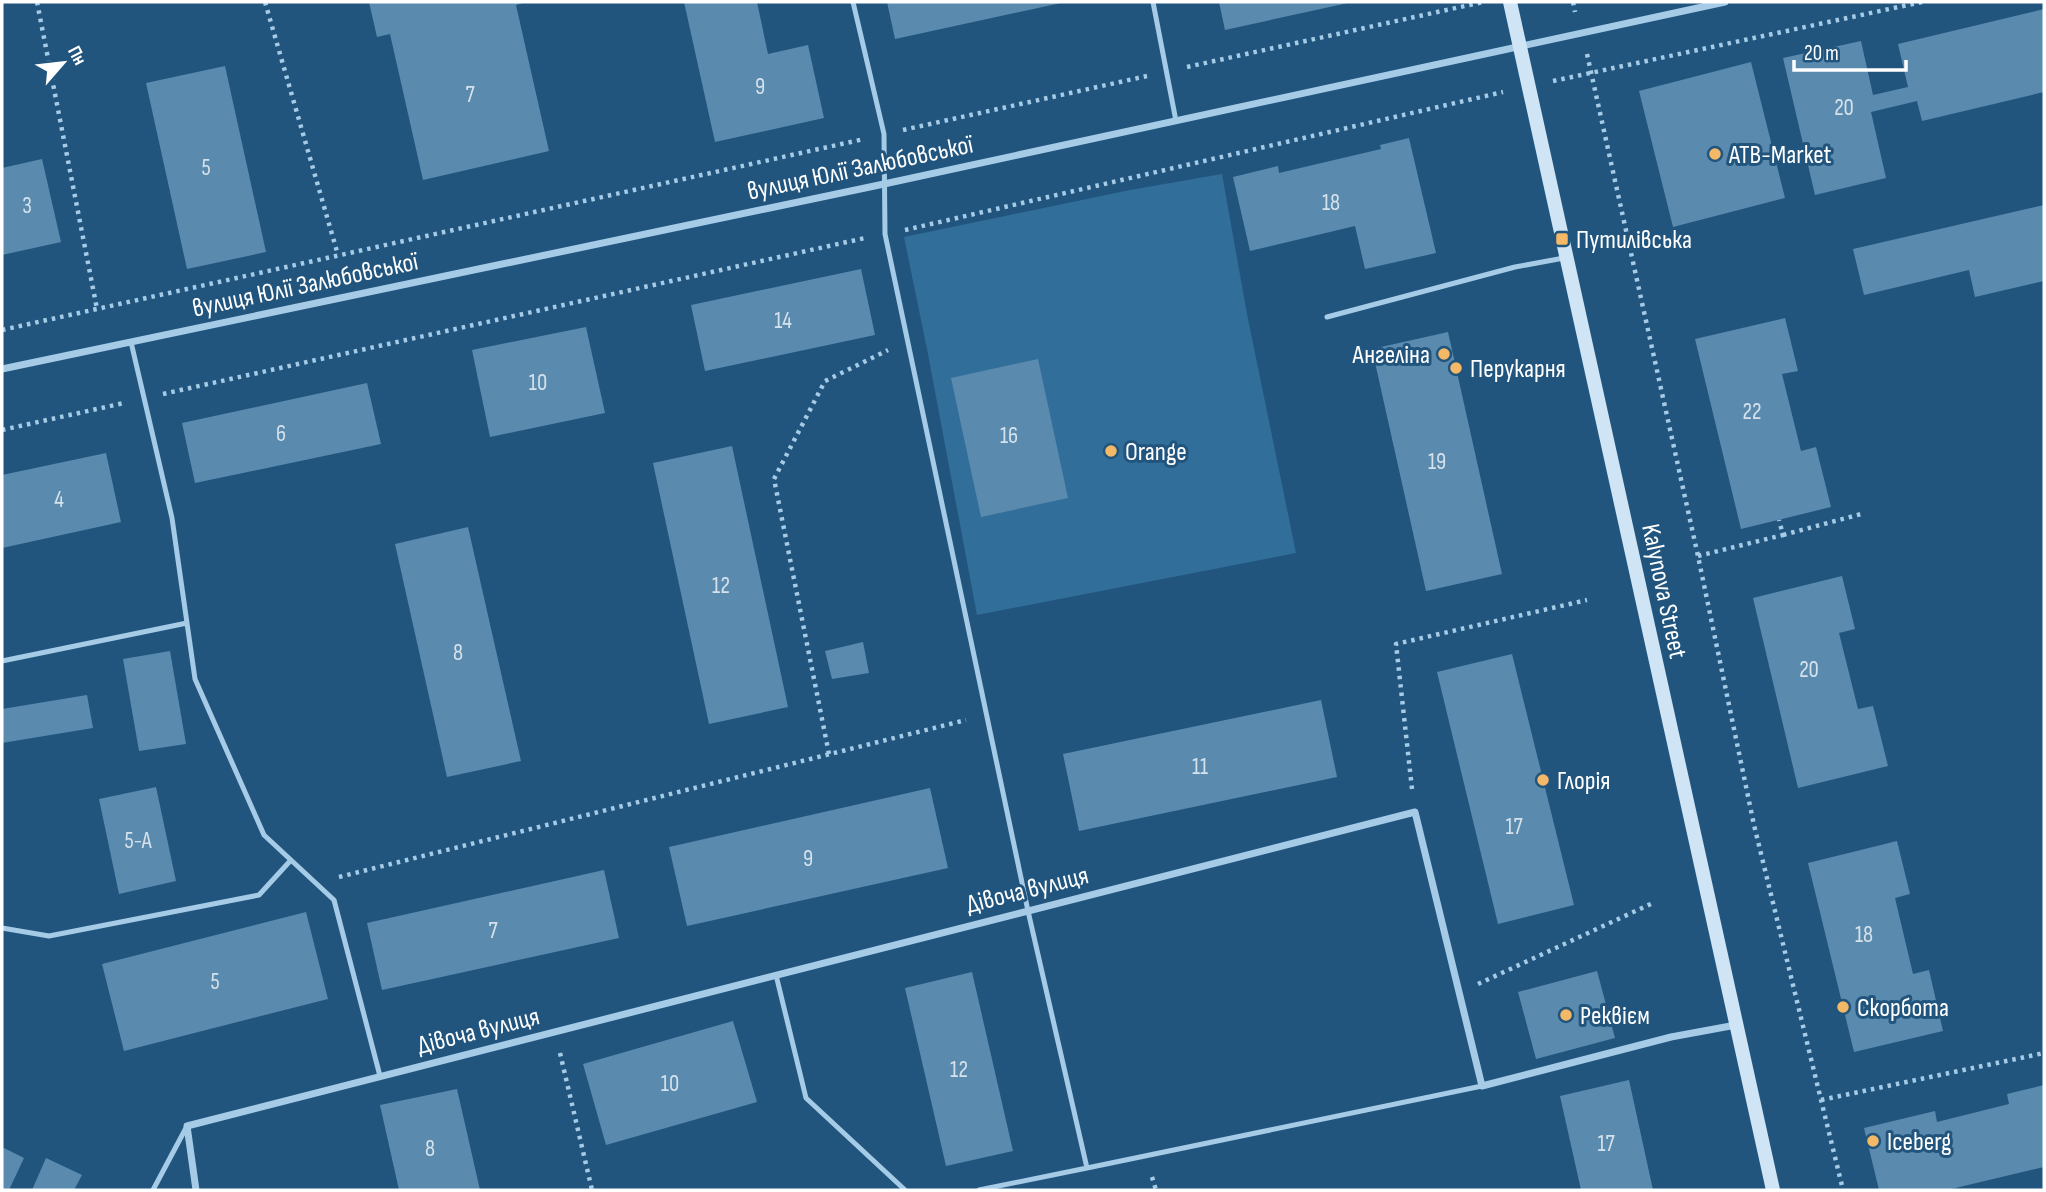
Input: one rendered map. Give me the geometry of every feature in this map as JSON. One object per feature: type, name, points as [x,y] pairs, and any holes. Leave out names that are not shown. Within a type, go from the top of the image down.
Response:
[{"type":"main road","name":"Kalynova Street","points":[[1510,2],[1773,1190]]},
{"type":"street","name":"вулиця Юлії Залюбовської","points":[[2,369],[884,184],[1725,2]]},
{"type":"street","points":[[1415,812],[1482,1087],[1671,1037],[1736,1025]]},
{"type":"street","name":"Дівоча вулиця","points":[[187,1126],[1415,812]]},
{"type":"street","points":[[187,1126],[196,1190]]},
{"type":"lane","points":[[853,2],[884,134],[885,234],[1028,911],[1087,1168]]},
{"type":"lane","points":[[1153,2],[1176,121]]},
{"type":"lane","points":[[1326,317],[1515,267],[1567,257]]},
{"type":"lane","points":[[131,342],[172,518],[195,679],[264,835],[334,900],[380,1076]]},
{"type":"lane","points":[[2,661],[187,623]]},
{"type":"lane","points":[[2,928],[48,936],[259,895],[291,860]]},
{"type":"lane","points":[[776,975],[806,1098],[905,1190]]},
{"type":"lane","points":[[979,1190],[1482,1087]]},
{"type":"lane","points":[[153,1190],[187,1126]]},
{"type":"path","points":[[37,2],[97,309]]},
{"type":"path","points":[[265,2],[338,255]]},
{"type":"path","points":[[2,330],[1483,2]]},
{"type":"path","points":[[2,430],[885,234],[1593,72],[1922,2]]},
{"type":"path","points":[[1593,72],[1754,825],[1843,1190]]},
{"type":"path","points":[[829,754],[774,479],[825,382],[907,341]]},
{"type":"path","points":[[1698,556],[1865,513]]},
{"type":"path","points":[[1779,520],[1783,535]]},
{"type":"path","points":[[1415,812],[1396,643],[1587,600]]},
{"type":"path","points":[[316,883],[987,715]]},
{"type":"path","points":[[1460,993],[1655,902]]},
{"type":"path","points":[[555,1032],[592,1190]]},
{"type":"path","points":[[1821,1100],[2044,1053]]},
{"type":"shaded area","name":"Orange","points":[[1222,174],[1247,314],[1296,553],[977,615],[904,237],[1130,190]]},
{"type":"building","points":[[369,2],[527,2],[516,5],[549,151],[423,180],[390,34],[377,37]]},
{"type":"building","points":[[684,2],[757,2],[768,54],[808,45],[824,118],[715,142]]},
{"type":"building","points":[[887,2],[1061,2],[1061,3],[895,39]]},
{"type":"building","points":[[1219,2],[1348,2],[1348,3],[1225,30]]},
{"type":"building","points":[[2044,9],[2044,92],[1922,121],[1917,101],[1871,112],[1886,178],[1815,195],[1783,58],[1861,41],[1873,95],[1908,87],[1898,44]]},
{"type":"building","name":"ATB-Market","points":[[1751,62],[1785,198],[1673,227],[1639,91]]},
{"type":"building","points":[[225,66],[266,252],[187,269],[146,83]]},
{"type":"building","points":[[1409,138],[1436,253],[1365,269],[1355,226],[1250,251],[1233,177],[1278,166],[1279,173],[1381,149],[1380,145]]},
{"type":"building","points":[[42,159],[61,242],[2,255],[2,168]]},
{"type":"building","points":[[2044,205],[2044,281],[1975,297],[1969,270],[1864,295],[1853,249]]},
{"type":"building","points":[[861,269],[875,335],[705,371],[691,305]]},
{"type":"building","points":[[1785,318],[1798,371],[1782,374],[1801,451],[1816,447],[1831,507],[1741,529],[1695,339]]},
{"type":"building","points":[[586,327],[605,413],[490,437],[472,350]]},
{"type":"building","points":[[1448,332],[1502,574],[1426,591],[1372,349]]},
{"type":"building","points":[[1038,359],[1068,498],[981,517],[951,378]]},
{"type":"building","points":[[367,383],[381,444],[195,483],[182,423]]},
{"type":"building","points":[[732,446],[788,707],[709,724],[653,463]]},
{"type":"building","points":[[106,453],[121,522],[2,548],[2,475]]},
{"type":"building","points":[[468,527],[521,761],[447,777],[395,544]]},
{"type":"building","points":[[1842,576],[1855,629],[1839,633],[1858,709],[1873,706],[1888,766],[1798,788],[1753,598]]},
{"type":"building","points":[[863,642],[869,673],[832,679],[825,651]]},
{"type":"building","points":[[170,651],[186,744],[139,751],[123,659]]},
{"type":"building","points":[[1512,654],[1574,905],[1498,924],[1437,672]]},
{"type":"building","points":[[87,695],[93,728],[2,743],[2,709]]},
{"type":"building","points":[[1321,700],[1337,777],[1079,831],[1063,754]]},
{"type":"building","points":[[156,787],[176,881],[119,894],[99,799]]},
{"type":"building","points":[[930,788],[948,868],[687,926],[669,847]]},
{"type":"building","points":[[1897,841],[1910,894],[1895,898],[1913,974],[1929,970],[1943,1031],[1854,1052],[1808,863]]},
{"type":"building","points":[[604,870],[619,938],[382,990],[367,923]]},
{"type":"building","points":[[306,912],[328,999],[124,1051],[102,964]]},
{"type":"building","name":"Реквієм","points":[[1597,971],[1615,1038],[1536,1059],[1518,992]]},
{"type":"building","points":[[972,972],[1013,1151],[946,1166],[905,988]]},
{"type":"building","points":[[733,1021],[757,1102],[606,1145],[583,1064]]},
{"type":"building","points":[[1629,1080],[1653,1190],[1581,1190],[1560,1096]]},
{"type":"building","points":[[2044,1085],[2044,1167],[1947,1190],[1879,1190],[1864,1128],[1935,1111],[1937,1122],[2009,1104],[2007,1094]]},
{"type":"building","points":[[457,1089],[480,1190],[399,1190],[380,1105]]},
{"type":"building","points":[[2,1147],[24,1158],[9,1190],[2,1190]]},
{"type":"building","points":[[46,1158],[82,1175],[74,1190],[32,1190]]},
{"type":"place","name":"ATB-Market","points":[[1715,154]]},
{"type":"place","name":"Путилівська","points":[[1562,239]]},
{"type":"place","name":"Ангеліна","points":[[1444,354]]},
{"type":"place","name":"Перукарня","points":[[1456,368]]},
{"type":"place","name":"Orange","points":[[1111,451]]},
{"type":"place","name":"Глорія","points":[[1543,780]]},
{"type":"place","name":"Скорбота","points":[[1843,1007]]},
{"type":"place","name":"Реквієм","points":[[1566,1015]]},
{"type":"place","name":"Iceberg","points":[[1873,1141]]}]
